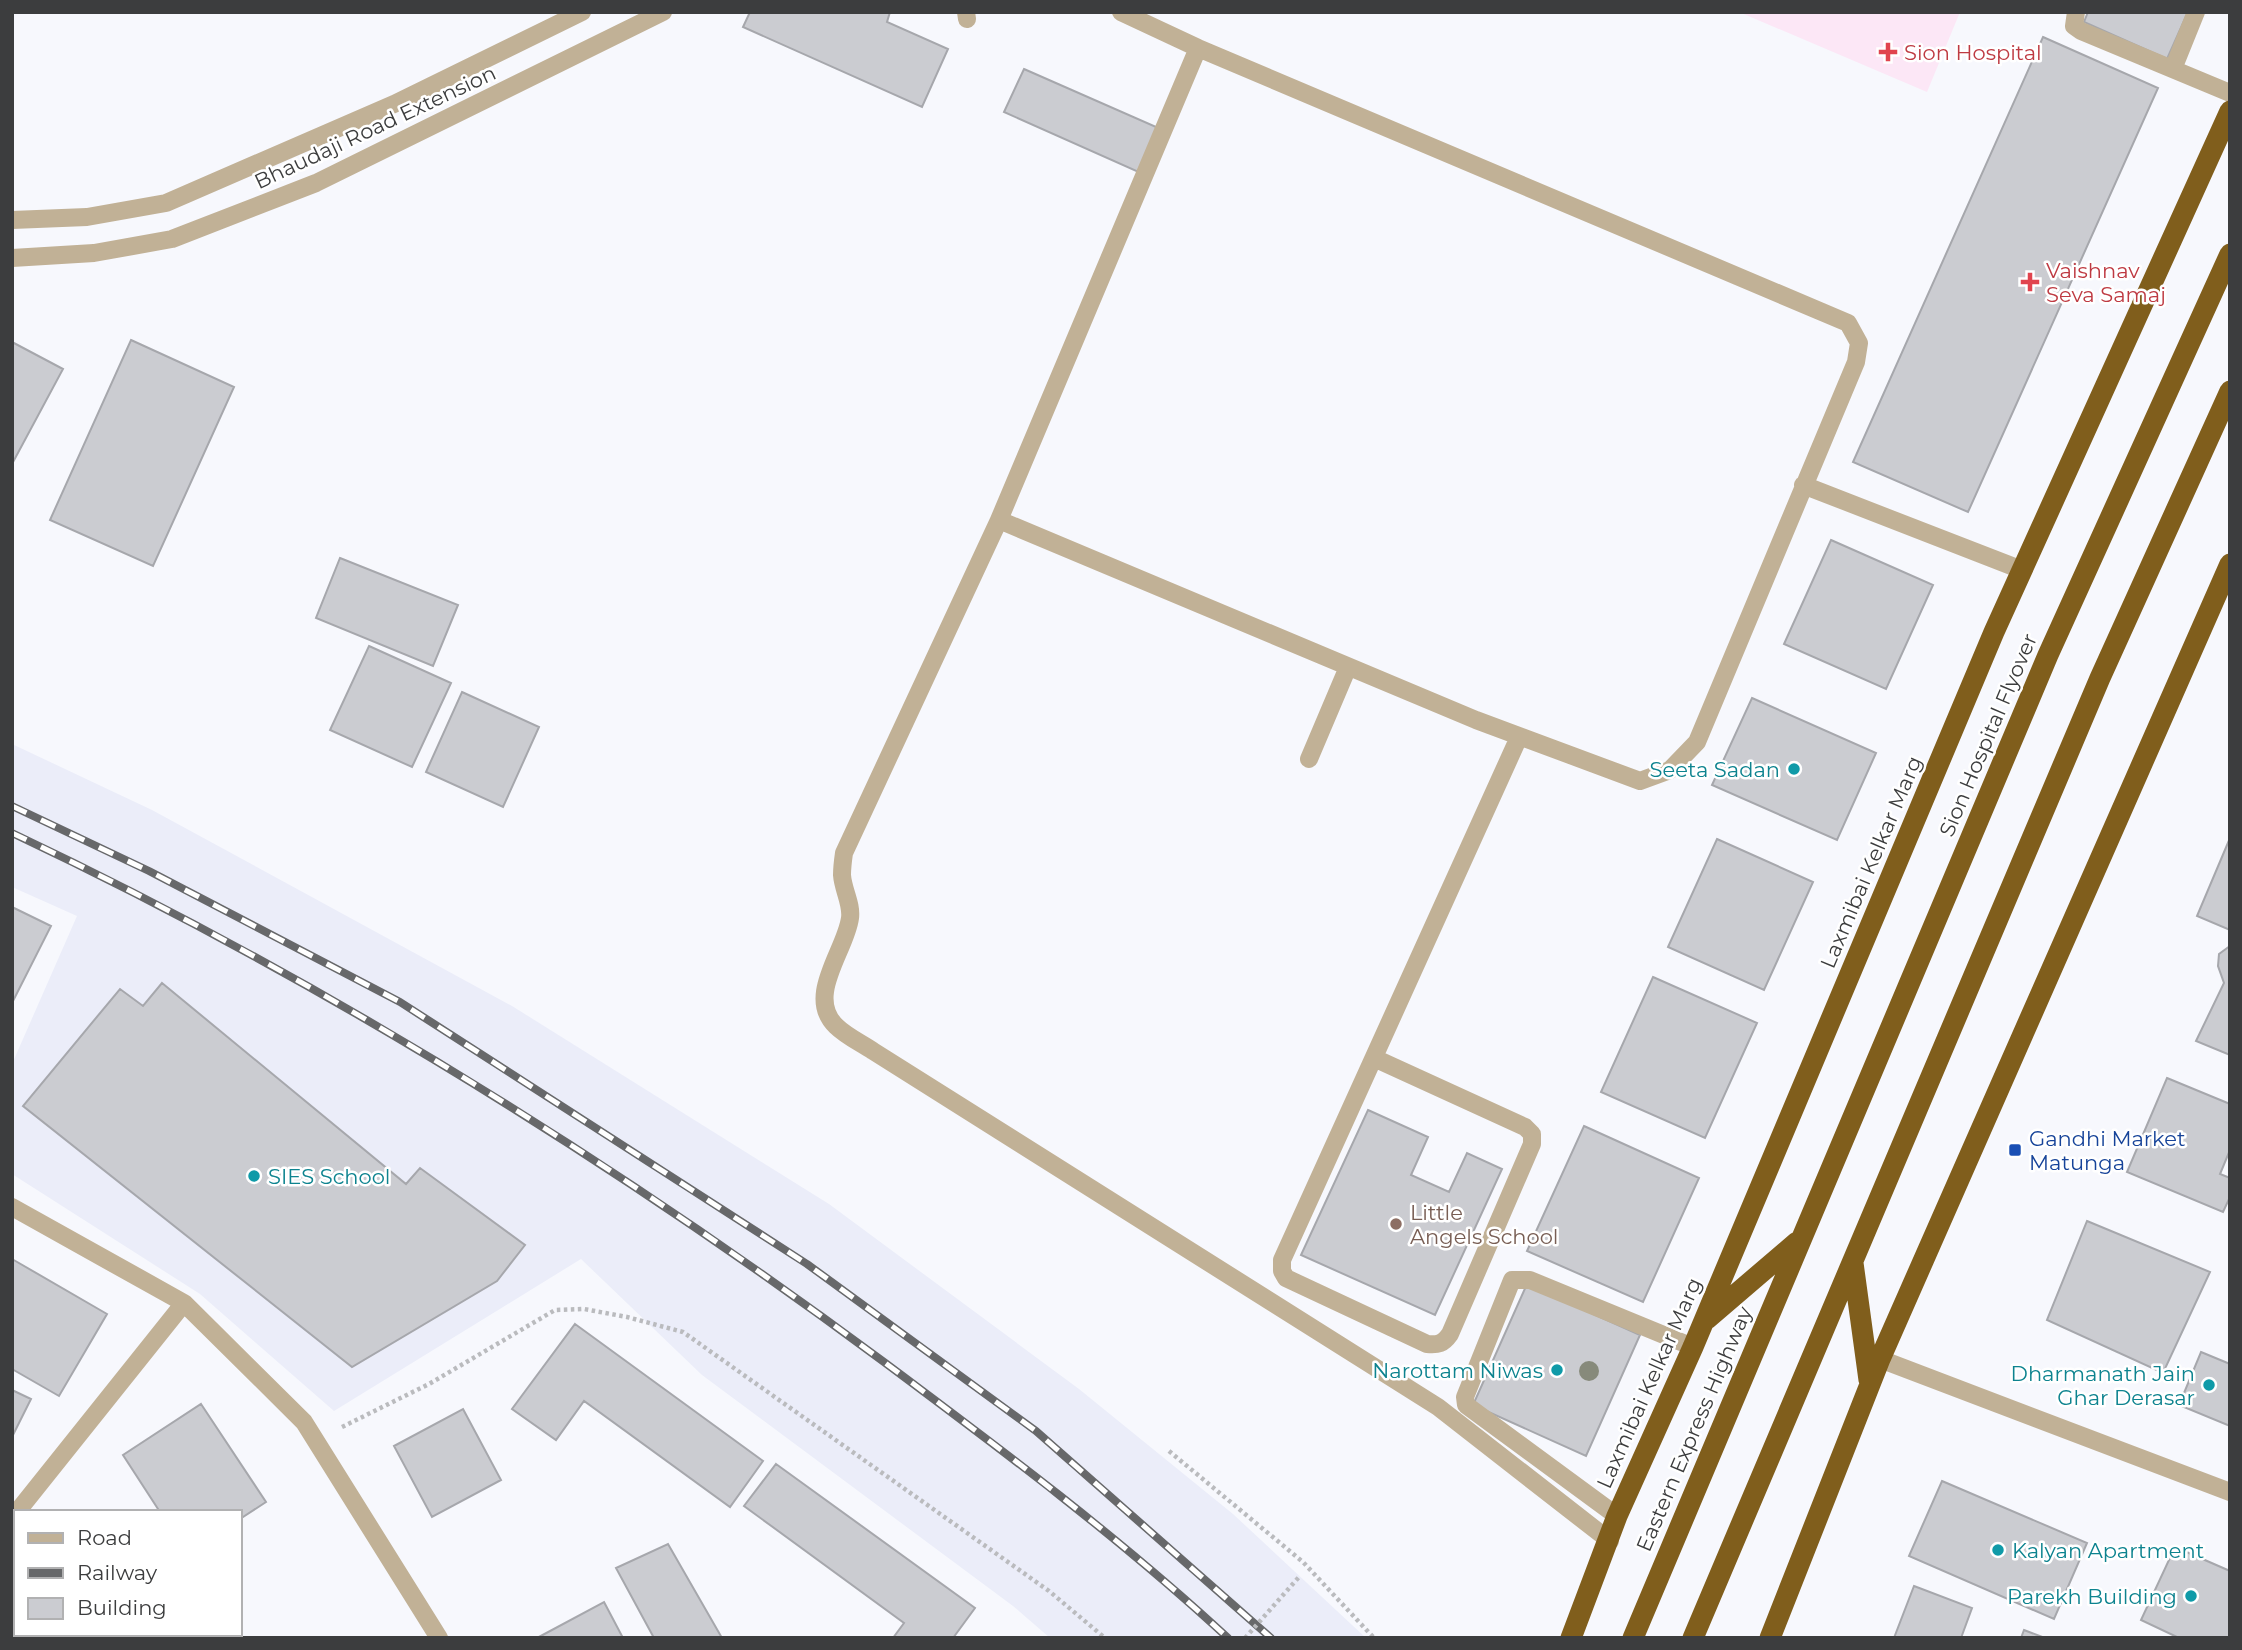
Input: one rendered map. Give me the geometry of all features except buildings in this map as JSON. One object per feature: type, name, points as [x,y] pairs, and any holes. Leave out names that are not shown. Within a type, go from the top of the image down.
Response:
[{"type":"highway","name":"Laxmibai Kelkar Marg","points":[[1571,1638],[1610,1541],[1617,1516],[1704,1322],[2022,570],[2230,111]]},
{"type":"highway","name":"Sion Hospital Flyover","points":[[1801,1239],[2048,655],[2230,254]]},
{"type":"highway","points":[[1693,1638],[2100,678],[2230,391]]},
{"type":"highway","points":[[1770,1638],[1880,1359],[2230,564]]},
{"type":"highway","points":[[1704,1322],[1801,1239]]},
{"type":"highway","name":"Eastern Express Highway","points":[[1633,1638],[1801,1239]]},
{"type":"highway","points":[[1853,1261],[1870,1384]]},
{"type":"street","name":"Bhaudaji Road Extension","points":[[12,220],[87,217],[166,203],[394,104],[582,12]]},
{"type":"street","name":"Bhaudaji Road Extension","points":[[12,258],[94,253],[172,239],[196,230],[316,183],[663,12]]},
{"type":"street","points":[[999,520],[1519,737],[1640,781],[1670,770],[1697,742],[1856,362],[1859,343],[1848,323],[1198,48],[1121,12]]},
{"type":"street","points":[[2076,12],[2074,26],[2081,31],[2230,93]]},
{"type":"street","points":[[2173,69],[2196,12]]},
{"type":"street","points":[[1198,48],[999,520],[844,853],[842,876],[851,913],[847,936],[828,974],[825,993],[835,1025],[1438,1407],[1610,1541]]},
{"type":"street","points":[[1804,485],[2022,570]]},
{"type":"street","points":[[1309,760],[1348,667]]},
{"type":"street","points":[[1374,1058],[1525,1126],[1532,1134],[1532,1144],[1450,1335],[1444,1342],[1436,1345],[1427,1344],[1286,1278],[1282,1271],[1282,1260],[1519,737]]},
{"type":"street","points":[[12,1207],[184,1303],[304,1422],[439,1638]]},
{"type":"street","points":[[1617,1516],[1466,1405],[1465,1397],[1512,1280],[1531,1280],[1693,1347]]},
{"type":"street","points":[[19,1510],[184,1303]]},
{"type":"street","points":[[1880,1359],[2230,1492]]},
{"type":"path","points":[[304,1422],[340,1428],[429,1384],[555,1310],[584,1309],[683,1332],[1049,1591],[1105,1638]]},
{"type":"path","points":[[1169,1451],[1303,1562],[1374,1638]]},
{"type":"path","points":[[1245,1638],[1299,1577]]},
{"type":"shaded area","name":"Sion Hospital","points":[[1739,12],[1960,12],[1927,92]]},
{"type":"shaded area","points":[[12,744],[152,810],[512,1006],[829,1204],[1079,1389],[1233,1514],[1366,1638],[1050,1638],[1013,1606],[702,1375],[581,1259],[334,1411],[200,1294],[12,1174],[12,1064],[77,916],[12,887]]},
{"type":"railway","points":[[12,806],[149,871],[400,1002],[807,1264],[1036,1431],[1271,1638]]},
{"type":"railway","points":[[12,833],[127,889],[351,1011],[461,1076],[676,1214],[884,1362],[1016,1462],[1103,1530],[1228,1638]]},
{"type":"place","name":"Sion Hospital","points":[[1888,52]]},
{"type":"place","name":"Vaishnav Seva Samaj","points":[[2030,282]]},
{"type":"place","name":"Seeta Sadan","points":[[1794,769]]},
{"type":"place","name":"Gandhi Market Matunga","points":[[2015,1150]]},
{"type":"place","name":"SIES School","points":[[254,1176]]},
{"type":"place","name":"Little Angels School","points":[[1396,1224]]},
{"type":"place","name":"Narottam Niwas","points":[[1557,1370]]},
{"type":"place","name":"Dharmanath Jain Ghar Derasar","points":[[2209,1385]]},
{"type":"place","name":"Kalyan Apartment","points":[[1998,1550]]},
{"type":"place","name":"Parekh Building","points":[[2191,1596]]}]
